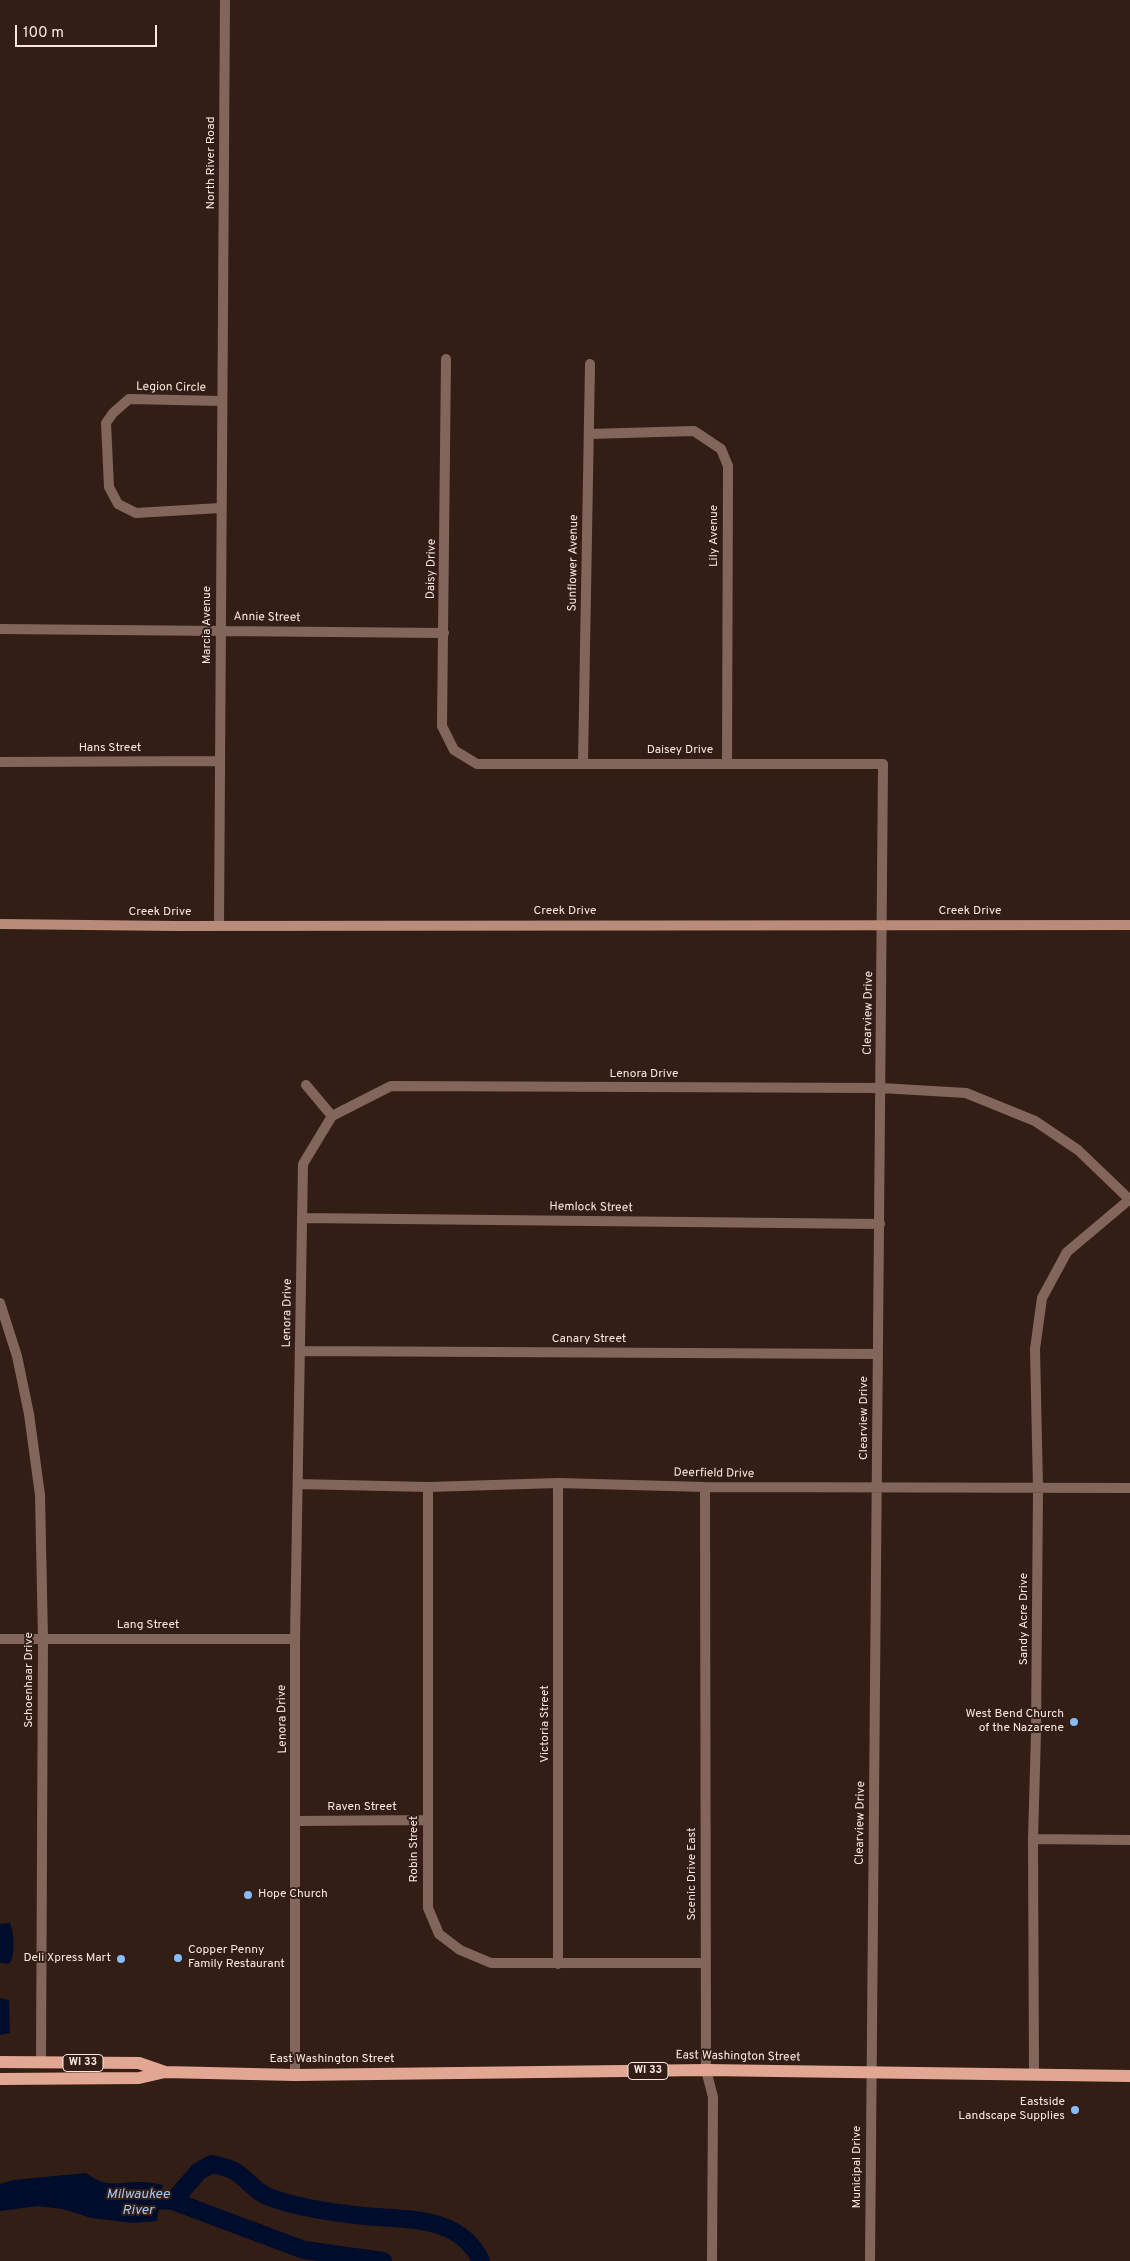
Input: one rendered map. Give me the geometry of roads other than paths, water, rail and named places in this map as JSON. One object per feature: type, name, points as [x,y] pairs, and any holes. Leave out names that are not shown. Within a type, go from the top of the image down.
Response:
[{"type":"main road","name":"East Washington Street","points":[[0,2062],[139,2063],[165,2072]]},
{"type":"main road","name":"East Washington Street","points":[[0,2079],[139,2078],[165,2072],[295,2075],[706,2070],[1130,2076]]},
{"type":"street","name":"North River Road","points":[[224,326],[225,0]]},
{"type":"street","name":"Marcia Avenue","points":[[219,925],[220,508],[224,326]]},
{"type":"street","name":"Daisy Drive","points":[[446,358],[442,726],[454,750],[477,764]]},
{"type":"street","name":"Sunflower Avenue","points":[[583,763],[590,364]]},
{"type":"street","name":"Legion Circle","points":[[220,508],[136,513],[118,504],[109,487],[106,423],[113,413],[129,399],[222,401]]},
{"type":"street","name":"Lily Avenue","points":[[589,434],[694,431],[721,449],[728,466],[727,764]]},
{"type":"street","name":"Annie Street","points":[[0,629],[444,633]]},
{"type":"street","name":"Hans Street","points":[[0,762],[220,761]]},
{"type":"street","name":"Daisey Drive","points":[[477,764],[884,764]]},
{"type":"street","name":"Clearview Drive","points":[[871,2073],[884,764]]},
{"type":"street","name":"Creek Drive","points":[[0,924],[1130,924]]},
{"type":"street","points":[[306,1085],[332,1116]]},
{"type":"street","name":"Lenora Drive","points":[[295,2075],[297,1821],[295,1639],[304,1164],[332,1116],[391,1086],[881,1088],[966,1093],[1035,1121],[1078,1150],[1130,1200]]},
{"type":"street","name":"Sandy Acre Drive","points":[[1034,2075],[1034,1839],[1038,1488],[1035,1349],[1042,1298],[1067,1252],[1130,1200]]},
{"type":"street","name":"Hemlock Street","points":[[302,1218],[880,1224]]},
{"type":"street","name":"Schoenhaar Drive","points":[[0,1303],[30,1414],[40,1495],[43,1639],[41,2062]]},
{"type":"street","name":"Canary Street","points":[[300,1351],[877,1354]]},
{"type":"street","name":"Deerfield Drive","points":[[298,1484],[428,1487],[558,1483],[706,1487],[1130,1488]]},
{"type":"street","name":"Victoria Street","points":[[558,1483],[558,1964]]},
{"type":"street","name":"Robin Street","points":[[428,1487],[428,1908],[439,1934],[460,1950],[491,1963],[705,1963]]},
{"type":"street","name":"Scenic Drive East","points":[[706,1487],[705,1963],[706,2070],[713,2097],[712,2261]]},
{"type":"street","name":"Lang Street","points":[[0,1639],[295,1639]]},
{"type":"street","name":"Raven Street","points":[[297,1821],[427,1820]]},
{"type":"street","points":[[1034,1839],[1130,1840]]},
{"type":"street","name":"Municipal Drive","points":[[870,2261],[871,2073]]},
{"type":"water","points":[[10,1923],[13,1932],[13,1956],[9,1964],[0,1963],[0,1924]]},
{"type":"water","points":[[0,1998],[9,2000],[10,2033],[0,2035]]},
{"type":"water","name":"Milwaukee River","points":[[86,2173],[101,2181],[114,2184],[146,2182],[163,2185],[157,2221],[133,2223],[91,2218],[63,2209],[38,2206],[0,2211],[0,2184],[13,2180]]},
{"type":"waterway","points":[[173,2201],[199,2171],[212,2164],[231,2170],[262,2194],[277,2200],[315,2209],[364,2216],[414,2220],[446,2228],[460,2235],[472,2246],[481,2261]]},
{"type":"waterway","name":"Milwaukee River","points":[[137,2199],[173,2201],[304,2250],[383,2261]]},
{"type":"place","name":"West Bend Church of the Nazarene","points":[[1074,1722]]},
{"type":"place","name":"Hope Church","points":[[248,1895]]},
{"type":"place","name":"Copper Penny Family Restaurant","points":[[178,1958]]},
{"type":"place","name":"Deli Xpress Mart","points":[[121,1959]]},
{"type":"place","name":"Eastside Landscape Supplies","points":[[1075,2110]]}]
